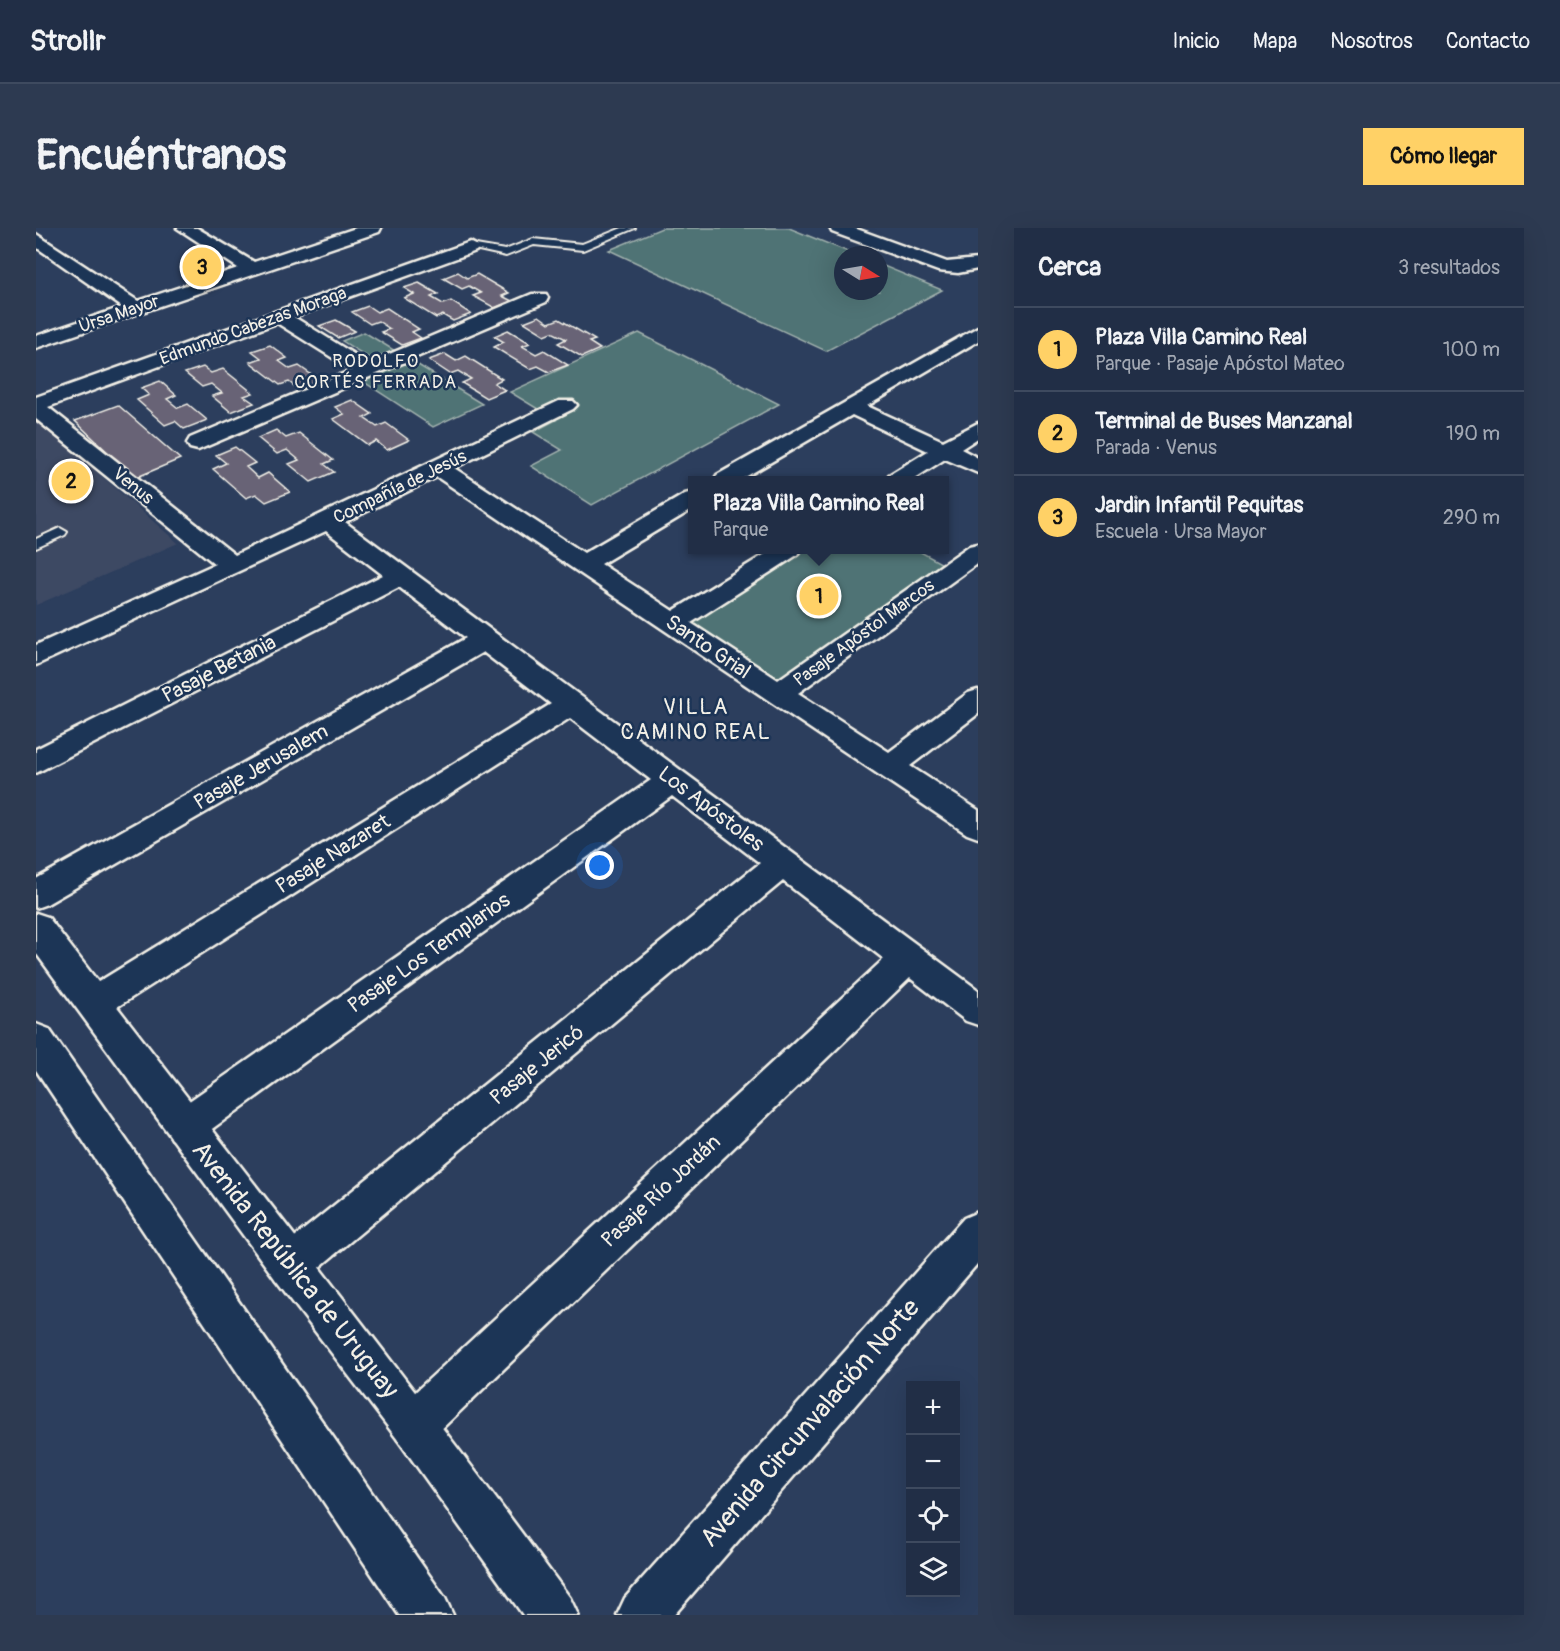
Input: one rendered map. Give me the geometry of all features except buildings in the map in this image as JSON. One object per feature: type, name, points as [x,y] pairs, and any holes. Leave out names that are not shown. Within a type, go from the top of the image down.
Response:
[{"type":"street","points":[[185,228],[252,269]]},
{"type":"street","points":[[838,228],[944,267],[958,268],[978,264]]},
{"type":"street","name":"Ursa Mayor","points":[[36,342],[363,229]]},
{"type":"street","points":[[36,239],[136,308]]},
{"type":"street","name":"Edmundo Cabezas Moraga","points":[[36,406],[470,247]]},
{"type":"street","points":[[198,442],[539,298]]},
{"type":"street","points":[[280,317],[367,371]]},
{"type":"street","points":[[732,476],[978,333]]},
{"type":"street","name":"Compañía de Jesús","points":[[36,657],[231,564],[328,521],[566,405]]},
{"type":"street","name":"Venus","points":[[36,406],[231,564]]},
{"type":"street","points":[[852,407],[978,466]]},
{"type":"street","points":[[903,476],[978,429]]},
{"type":"street","name":"Santo Grial","points":[[439,468],[978,826]]},
{"type":"street","points":[[582,564],[688,502]]},
{"type":"street","name":"Los Apóstoles","points":[[328,521],[978,1010]]},
{"type":"street","name":"Pasaje Apóstol Marcos","points":[[778,694],[978,551]]},
{"type":"street","points":[[672,623],[780,554]]},
{"type":"street","name":"Pasaje Betania","points":[[36,762],[401,576]]},
{"type":"street","name":"Pasaje Jerusalem","points":[[36,895],[485,639]]},
{"type":"street","points":[[889,767],[978,700]]},
{"type":"street","name":"Pasaje Nazaret","points":[[94,1004],[572,704]]},
{"type":"street","name":"Pasaje Los Templarios","points":[[185,1126],[673,780]]},
{"type":"street","name":"Pasaje Jericó","points":[[290,1266],[783,863]]},
{"type":"street","name":"Avenida República de Uruguay","points":[[36,927],[290,1266],[414,1424],[553,1615]]},
{"type":"street","name":"Pasaje Río Jordán","points":[[414,1424],[908,958]]},
{"type":"street","points":[[36,1040],[428,1615]]},
{"type":"street","name":"Avenida Circunvalación Norte","points":[[642,1615],[978,1232]]},
{"type":"lane","points":[[470,247],[506,253],[533,242],[583,248],[630,228]]},
{"type":"lane","points":[[36,544],[60,532]]},
{"type":"shaded area","points":[[36,419],[178,543],[36,605]]},
{"type":"green space","points":[[662,228],[789,228],[834,246],[834,300],[888,300],[888,268],[942,290],[826,351],[609,250]]},
{"type":"green space","points":[[364,332],[482,404],[433,427],[359,379],[385,368],[342,341]]},
{"type":"green space","points":[[639,333],[779,404],[592,505],[531,466],[562,450],[533,432],[556,420],[510,392]]},
{"type":"green space","points":[[793,554],[924,554],[950,568],[780,689],[683,623]]},
{"type":"place","name":"Jardin Infantil Pequitas","points":[[202,267]]},
{"type":"place","name":"Terminal de Buses Manzanal","points":[[71,481]]},
{"type":"place","name":"Plaza Villa Camino Real","points":[[819,596]]},
{"type":"district","name":"RODOLFO CORTÉS FERRADA","points":[[376,371]]},
{"type":"district","name":"VILLA CAMINO REAL","points":[[696,720]]}]
